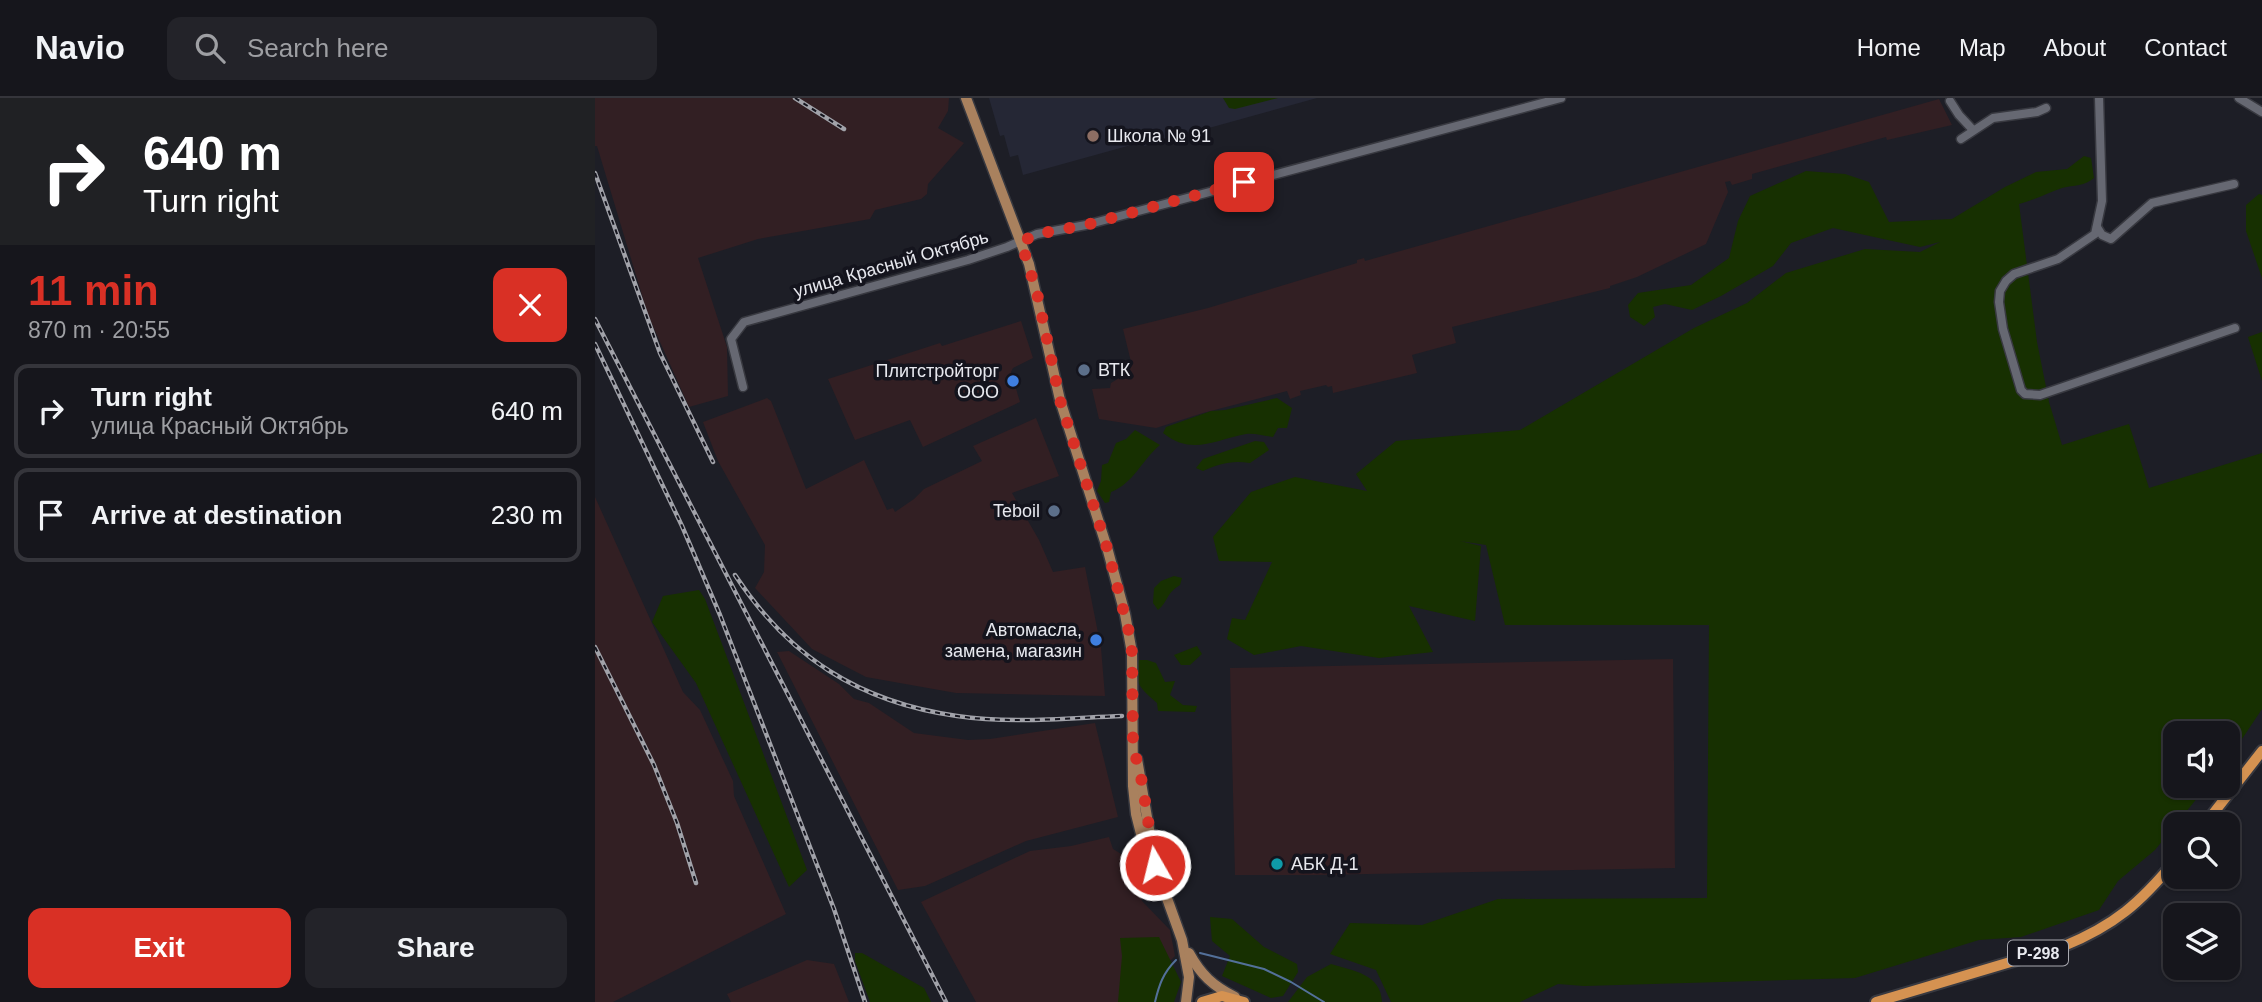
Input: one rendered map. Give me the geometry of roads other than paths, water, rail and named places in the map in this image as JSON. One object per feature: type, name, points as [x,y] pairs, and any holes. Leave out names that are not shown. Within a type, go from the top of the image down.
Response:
[{"type":"highway","points":[[2214,812],[2262,751]]},
{"type":"highway","name":"Р-298","points":[[1877,1002],[2064,946],[2091,935],[2131,909],[2163,874]]},
{"type":"highway","points":[[1202,1002],[1222,996],[1243,1001]]},
{"type":"main road","points":[[969,99],[1037,293],[1063,411],[1108,551],[1125,614],[1132,653],[1133,745],[1142,782],[1155,865],[1182,940],[1189,977],[1186,1002]]},
{"type":"main road","points":[[1182,940],[1203,976],[1215,986],[1243,1001]]},
{"type":"street","name":"улица Красный Октябрь","points":[[743,387],[731,339],[744,322],[968,260],[1037,234],[1086,225],[1561,98]]},
{"type":"street","points":[[2099,98],[2102,201],[2095,234],[2071,252],[2050,263],[2014,274],[2000,291],[2003,329],[2019,385],[2025,394],[2040,395],[2235,328]]},
{"type":"street","points":[[2239,98],[2262,112]]},
{"type":"street","points":[[1950,101],[1973,130]]},
{"type":"street","points":[[1961,139],[1993,118],[2037,112],[2046,108]]},
{"type":"street","points":[[2097,227],[2102,235],[2111,239],[2152,202],[2234,184]]},
{"type":"waterway","points":[[1200,953],[1264,969],[1324,1002]]},
{"type":"waterway","points":[[1155,1002],[1162,979],[1176,960]]},
{"type":"railway","points":[[795,98],[844,129]]},
{"type":"railway","points":[[595,173],[660,353],[713,462]]},
{"type":"railway","points":[[595,319],[946,1002]]},
{"type":"railway","points":[[595,344],[682,526],[720,615],[834,909],[865,1002]]},
{"type":"railway","points":[[735,575],[756,604],[803,652],[829,671],[889,700],[957,716],[998,720],[1122,716]]},
{"type":"railway","points":[[595,647],[654,765],[677,823],[696,883]]},
{"type":"place","name":"Школа № 91","points":[[1093,136]]},
{"type":"place","name":"ВТК","points":[[1084,370]]},
{"type":"place","name":"Плитстройторг ООО","points":[[1013,381]]},
{"type":"place","name":"Teboil","points":[[1054,511]]},
{"type":"place","name":"Автомасла, замена, магазин","points":[[1096,640]]},
{"type":"place","name":"АБК Д-1","points":[[1277,864]]}]
